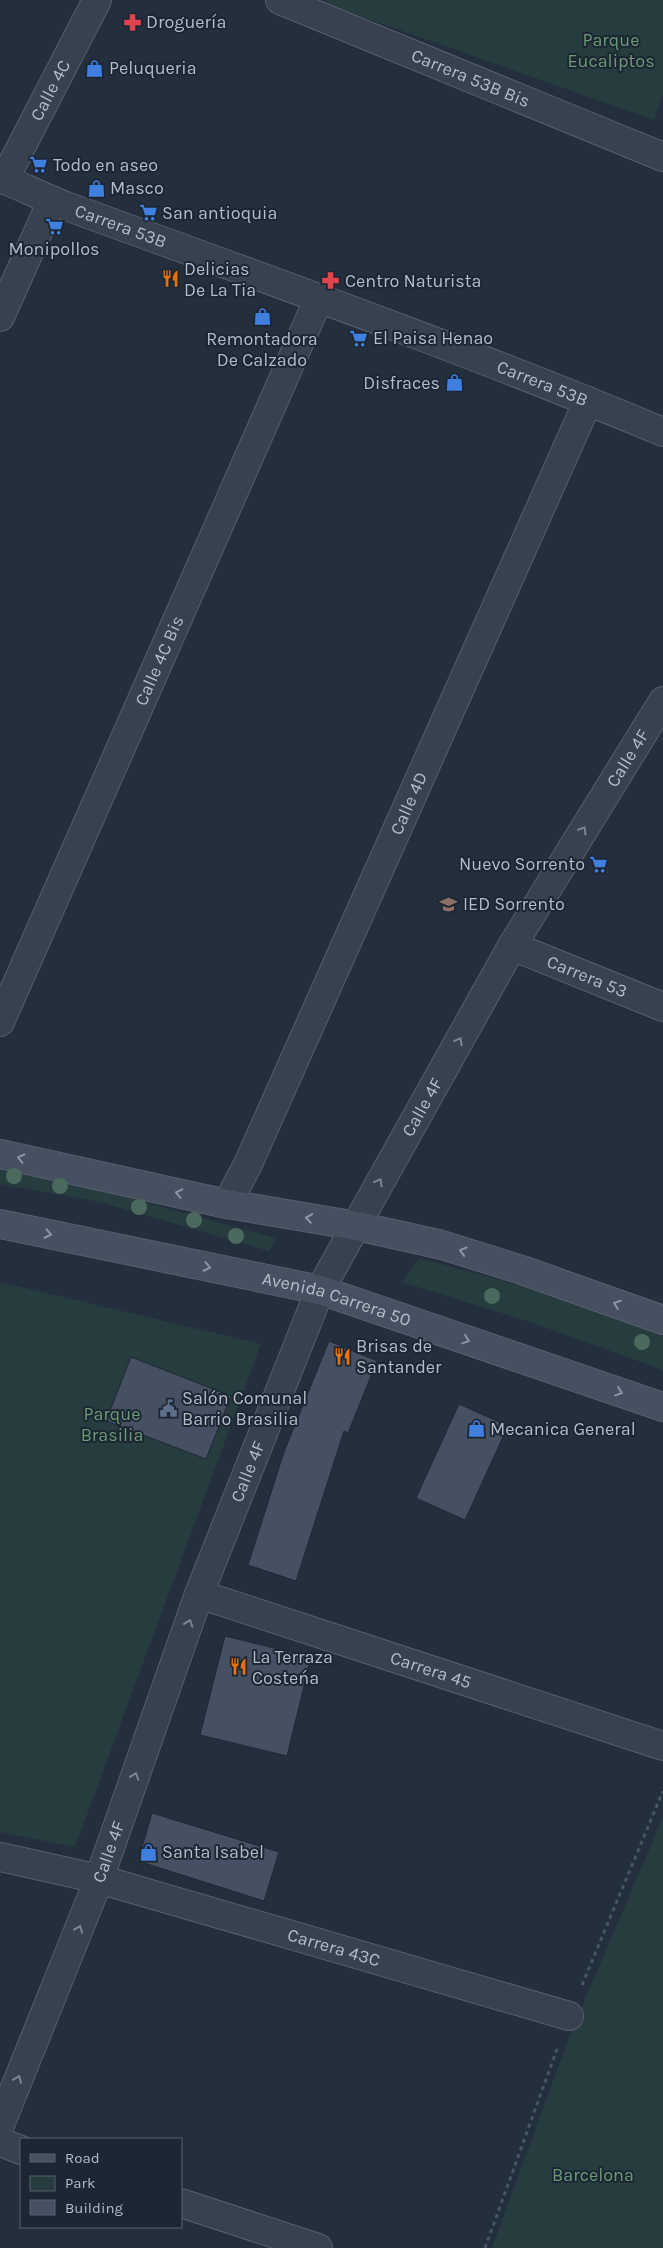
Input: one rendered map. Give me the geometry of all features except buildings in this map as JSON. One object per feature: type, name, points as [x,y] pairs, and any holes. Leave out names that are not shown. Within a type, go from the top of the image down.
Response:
[{"type":"main road","points":[[0,1154],[227,1204],[357,1226],[476,1255],[663,1320]]},
{"type":"main road","name":"Avenida Carrera 50","points":[[0,1224],[320,1290],[663,1407]]},
{"type":"street","name":"Calle 4C","points":[[2,179],[97,0]]},
{"type":"street","name":"Carrera 53B Bis","points":[[280,0],[663,157]]},
{"type":"street","name":"Carrera 53B","points":[[2,179],[52,201],[319,298],[588,401],[663,432]]},
{"type":"street","points":[[0,317],[52,201]]},
{"type":"street","name":"Calle 4C Bis","points":[[0,1022],[319,298]]},
{"type":"street","name":"Calle 4D","points":[[227,1204],[252,1154],[588,401]]},
{"type":"street","name":"Calle 4F","points":[[0,2125],[99,1879],[199,1594],[320,1290],[512,946],[661,710]]},
{"type":"street","name":"Carrera 53","points":[[512,946],[663,1007]]},
{"type":"street","name":"Carrera 45","points":[[199,1594],[663,1746]]},
{"type":"street","name":"Carrera 43C","points":[[0,1857],[99,1879],[569,2016]]},
{"type":"street","points":[[0,2142],[20,2150]]},
{"type":"street","points":[[182,2203],[318,2248]]},
{"type":"green space","name":"Parque Eucaliptos","points":[[325,0],[663,0],[663,94],[654,120],[323,3]]},
{"type":"green space","points":[[0,1165],[19,1168],[276,1238],[269,1251],[100,1202],[0,1184]]},
{"type":"green space","points":[[419,1258],[534,1289],[663,1336],[663,1370],[530,1322],[402,1282]]},
{"type":"green space","name":"Parque Brasilia","points":[[0,1282],[261,1344],[75,1847],[0,1832]]},
{"type":"green space","name":"Barcelona","points":[[663,1817],[663,2248],[492,2248],[571,2032]]},
{"type":"place","name":"Droguería","points":[[132,22]]},
{"type":"place","name":"Peluqueria","points":[[95,68]]},
{"type":"place","name":"Todo en aseo","points":[[39,165]]},
{"type":"place","name":"Masco","points":[[96,188]]},
{"type":"place","name":"San antioquia","points":[[148,213]]},
{"type":"place","name":"Monipollos","points":[[54,226]]},
{"type":"place","name":"Delicias De La Tia","points":[[170,279]]},
{"type":"place","name":"Centro Naturista","points":[[331,281]]},
{"type":"place","name":"Remontadora De Calzado","points":[[262,316]]},
{"type":"place","name":"El Paisa Henao","points":[[359,338]]},
{"type":"place","name":"Disfraces","points":[[454,383]]},
{"type":"place","name":"Nuevo Sorrento","points":[[599,864]]},
{"type":"place","name":"IED Sorrento","points":[[449,904]]},
{"type":"place","name":"Brisas de Santander","points":[[342,1356]]},
{"type":"place","name":"Salón Comunal Barrio Brasilia","points":[[168,1408]]},
{"type":"place","name":"Mecanica General","points":[[476,1429]]},
{"type":"place","name":"La Terraza Costeńa","points":[[238,1667]]},
{"type":"place","name":"Santa Isabel","points":[[148,1852]]}]
